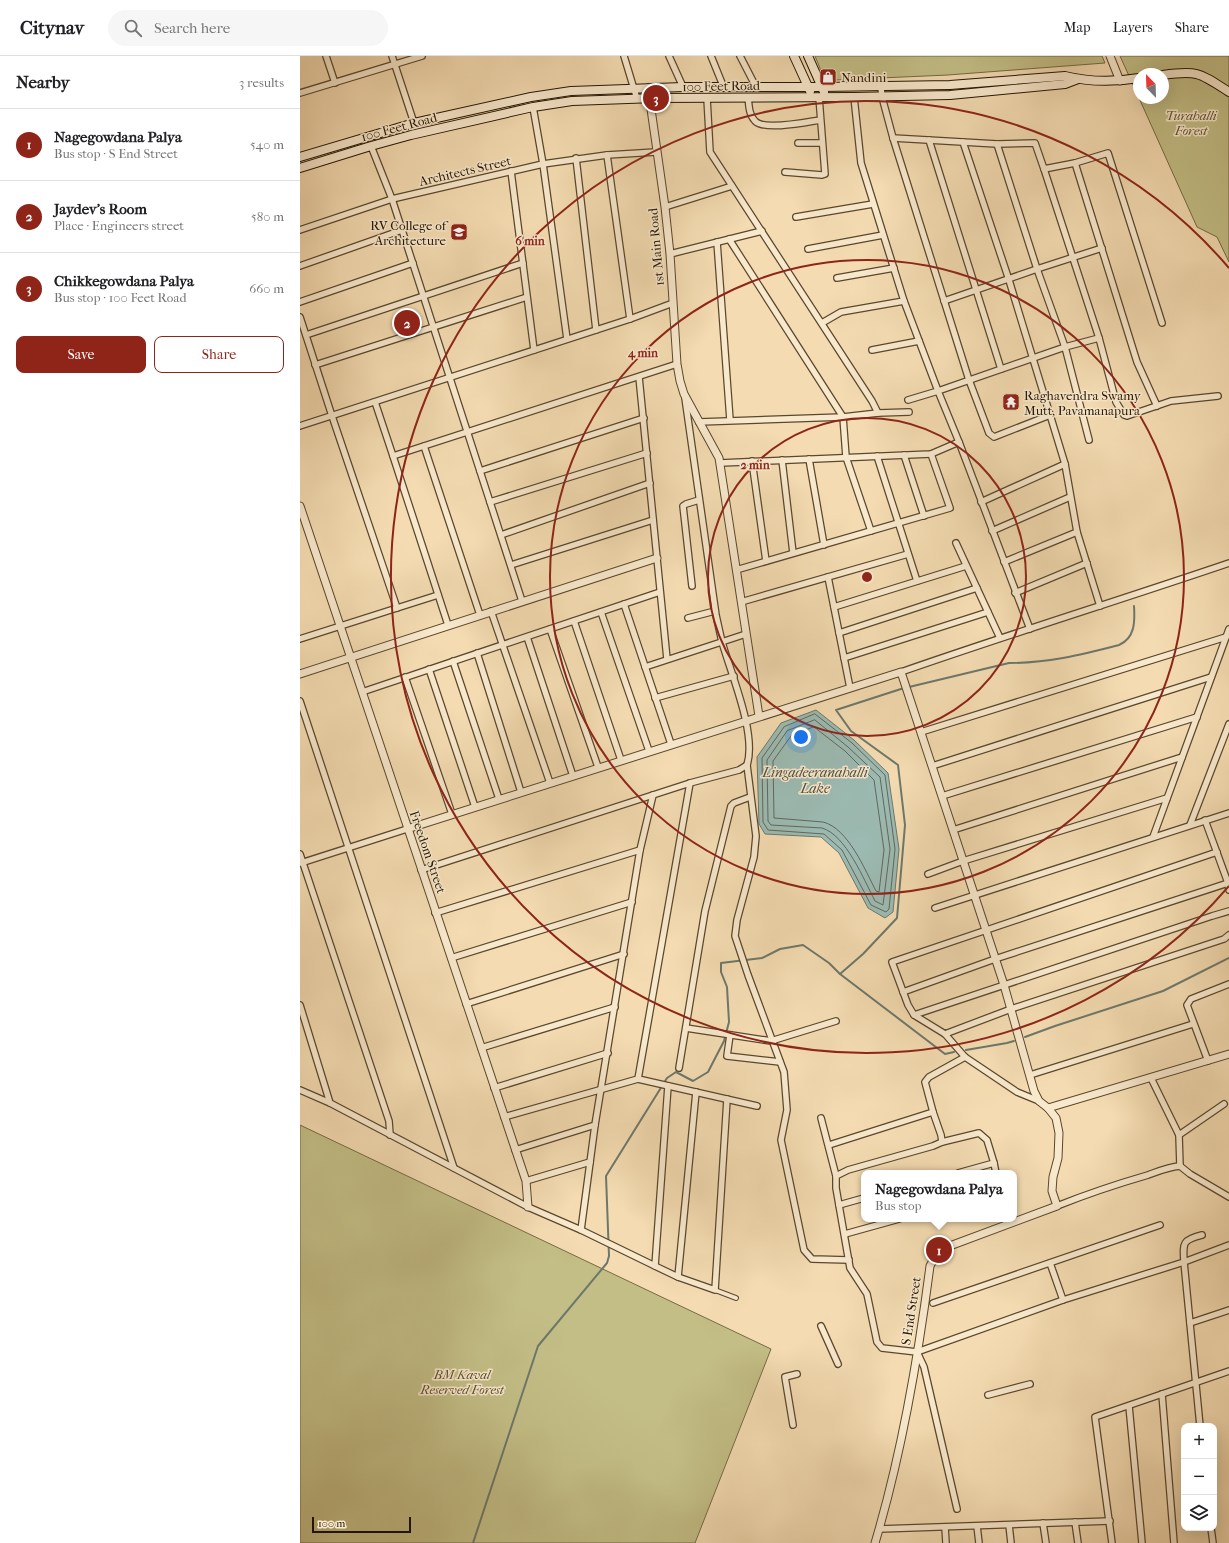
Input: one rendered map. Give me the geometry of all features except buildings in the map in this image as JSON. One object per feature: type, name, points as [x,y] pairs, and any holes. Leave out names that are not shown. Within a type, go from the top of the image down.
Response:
[{"type":"main road","points":[[794,56],[809,87],[820,97]]},
{"type":"main road","points":[[808,56],[822,87],[820,97]]},
{"type":"main road","points":[[1169,74],[1194,72],[1209,78],[1229,92]]},
{"type":"main road","name":"100 Feet Road","points":[[300,157],[414,123],[531,97],[564,92],[602,89],[683,87],[881,87],[950,85],[1065,76],[1078,79],[1120,81],[1133,79]]},
{"type":"main road","name":"100 Feet Road","points":[[300,168],[411,135],[533,107],[572,101],[958,95],[1065,84],[1078,79]]},
{"type":"street","points":[[326,56],[335,83]]},
{"type":"street","points":[[392,56],[414,123]]},
{"type":"street","points":[[300,93],[422,56]]},
{"type":"street","points":[[624,56],[637,99]]},
{"type":"street","points":[[669,56],[683,87]]},
{"type":"street","points":[[711,56],[724,88]]},
{"type":"street","points":[[740,56],[756,87]]},
{"type":"street","points":[[1110,56],[1120,81]]},
{"type":"street","points":[[881,87],[882,97],[893,138],[969,380],[989,433],[994,437],[1050,414]]},
{"type":"street","name":"1st Main Road","points":[[648,88],[665,207],[670,254],[677,364],[680,381],[684,394],[719,458],[759,716]]},
{"type":"street","points":[[785,172],[824,175],[826,172],[820,120],[820,97]]},
{"type":"street","points":[[854,97],[861,163],[904,301],[1030,629]]},
{"type":"street","points":[[707,98],[710,152],[822,323],[872,401],[878,413]]},
{"type":"street","points":[[748,98],[752,117],[758,124],[771,126],[820,120]]},
{"type":"street","points":[[533,107],[543,164],[567,339]]},
{"type":"street","points":[[893,138],[997,144],[1035,143],[1099,338],[1116,402],[1124,415],[1127,416],[1171,402],[1218,396]]},
{"type":"street","points":[[929,140],[1001,369]]},
{"type":"street","points":[[963,142],[1009,280],[1050,414],[1064,464],[1077,532],[1100,606]]},
{"type":"street","points":[[798,143],[822,143]]},
{"type":"street","points":[[997,144],[1065,347],[1089,440]]},
{"type":"street","points":[[371,146],[392,199],[522,601]]},
{"type":"street","name":"Architects Street","points":[[300,230],[392,199],[511,171],[576,158],[656,152]]},
{"type":"street","points":[[1044,169],[1075,163],[1108,153],[1162,323]]},
{"type":"street","points":[[607,155],[630,319]]},
{"type":"street","points":[[576,158],[596,330]]},
{"type":"street","points":[[1075,163],[1137,362],[1157,406]]},
{"type":"street","points":[[511,171],[534,350]]},
{"type":"street","points":[[665,207],[732,186]]},
{"type":"street","points":[[796,217],[873,204]]},
{"type":"street","points":[[300,266],[402,230]]},
{"type":"street","points":[[670,254],[762,231]]},
{"type":"street","points":[[808,249],[883,235]]},
{"type":"street","points":[[729,239],[843,417],[846,458],[871,531]]},
{"type":"street","points":[[717,242],[730,420]]},
{"type":"street","points":[[944,301],[1102,248]]},
{"type":"street","points":[[300,302],[413,263]]},
{"type":"street","points":[[306,335],[523,263]]},
{"type":"street","points":[[837,278],[894,268]]},
{"type":"street","points":[[315,365],[527,296]]},
{"type":"street","points":[[822,323],[841,312],[904,301]]},
{"type":"street","points":[[300,426],[630,319],[673,303]]},
{"type":"street","points":[[300,317],[397,608]]},
{"type":"street","points":[[908,400],[1065,347],[1099,338]]},
{"type":"street","points":[[872,350],[919,341]]},
{"type":"street","points":[[393,456],[677,364]]},
{"type":"street","points":[[640,377],[667,660]]},
{"type":"street","points":[[684,394],[715,611],[722,642],[734,676],[746,720],[750,756],[747,765],[756,844],[754,857],[737,920],[735,936],[771,1040],[784,1072],[787,1110],[781,1140],[804,1250],[812,1259],[849,1260]]},
{"type":"street","points":[[376,402],[448,625]]},
{"type":"street","points":[[699,422],[843,417],[878,413],[909,412]]},
{"type":"street","points":[[480,471],[644,418]]},
{"type":"street","points":[[720,463],[932,454],[959,442]]},
{"type":"street","points":[[424,446],[480,615]]},
{"type":"street","points":[[490,502],[647,453]]},
{"type":"street","points":[[736,570],[950,508],[932,454]]},
{"type":"street","points":[[904,455],[924,516]]},
{"type":"street","points":[[877,456],[917,581]]},
{"type":"street","points":[[809,459],[824,545]]},
{"type":"street","points":[[782,460],[794,554]]},
{"type":"street","points":[[752,461],[766,561]]},
{"type":"street","points":[[981,502],[1064,464]]},
{"type":"street","points":[[501,535],[650,484]]},
{"type":"street","points":[[992,531],[1070,497]]},
{"type":"street","points":[[692,586],[683,506],[699,500]]},
{"type":"street","name":"Freedom Street","points":[[300,506],[526,1181],[528,1207]]},
{"type":"street","points":[[511,565],[653,520]]},
{"type":"street","points":[[1004,562],[1077,532]]},
{"type":"street","points":[[956,543],[1000,638]]},
{"type":"street","points":[[741,602],[908,554]]},
{"type":"street","points":[[300,674],[657,558]]},
{"type":"street","points":[[1015,593],[1087,563]]},
{"type":"street","points":[[301,863],[746,720],[901,672],[1229,563]]},
{"type":"street","points":[[834,608],[966,566]]},
{"type":"street","points":[[828,577],[850,688]]},
{"type":"street","points":[[839,634],[977,588]]},
{"type":"street","points":[[362,692],[660,592]]},
{"type":"street","points":[[300,639],[438,595]]},
{"type":"street","points":[[624,604],[671,744]]},
{"type":"street","points":[[491,611],[504,644],[550,783]]},
{"type":"street","points":[[688,618],[715,611]]},
{"type":"street","points":[[601,612],[649,751]]},
{"type":"street","points":[[844,658],[988,612]]},
{"type":"street","points":[[574,621],[621,760]]},
{"type":"street","points":[[550,629],[598,768]]},
{"type":"street","points":[[1153,837],[1229,630]]},
{"type":"street","points":[[645,667],[746,634]]},
{"type":"street","points":[[527,637],[573,776]]},
{"type":"street","points":[[921,732],[1226,637]]},
{"type":"street","points":[[477,653],[521,792]]},
{"type":"street","points":[[453,661],[499,799]]},
{"type":"street","points":[[429,669],[474,807]]},
{"type":"street","points":[[901,672],[996,959],[1034,1091],[1039,1101]]},
{"type":"street","points":[[655,698],[734,676]]},
{"type":"street","points":[[405,677],[452,814]]},
{"type":"street","points":[[932,766],[1211,677]]},
{"type":"street","points":[[300,701],[347,848],[454,1168]]},
{"type":"street","points":[[942,796],[1197,717]]},
{"type":"street","points":[[1190,825],[1229,724]]},
{"type":"street","points":[[953,830],[1182,757]]},
{"type":"street","points":[[421,870],[690,783],[739,770],[747,765]]},
{"type":"street","points":[[638,1079],[690,783]]},
{"type":"street","points":[[581,1230],[595,1125],[608,1053],[640,850],[653,795]]},
{"type":"street","points":[[679,1068],[706,911],[731,806],[734,803],[750,797]]},
{"type":"street","points":[[928,874],[963,861],[1167,798]]},
{"type":"street","points":[[935,908],[1229,813]]},
{"type":"street","points":[[1205,820],[1228,883],[1229,890]]},
{"type":"street","points":[[435,912],[640,850]]},
{"type":"street","points":[[1057,1206],[1052,1191],[1053,1177],[1058,1158],[1059,1133],[1056,1118],[1048,1108],[1039,1101],[1017,1092],[965,1056],[945,1034],[914,1015],[908,1005],[892,962],[1217,852]]},
{"type":"street","points":[[300,854],[301,863],[388,1121],[390,1134]]},
{"type":"street","points":[[903,992],[996,959],[1228,883]]},
{"type":"street","points":[[451,958],[632,902]]},
{"type":"street","points":[[914,1015],[1229,911]]},
{"type":"street","points":[[945,1034],[1011,1009],[1224,940],[1229,935]]},
{"type":"street","points":[[466,1004],[624,954]]},
{"type":"street","points":[[1208,1061],[1193,1024],[1187,1005],[1188,1001],[1196,996],[1229,984]]},
{"type":"street","points":[[300,1005],[330,1103]]},
{"type":"street","points":[[481,1048],[615,1007]]},
{"type":"street","points":[[686,1028],[771,1040],[836,1021]]},
{"type":"street","points":[[1030,1075],[1193,1024]]},
{"type":"street","points":[[730,1034],[727,1056],[780,1062]]},
{"type":"street","points":[[494,1088],[608,1053]]},
{"type":"street","points":[[1048,1108],[1229,1054]]},
{"type":"street","points":[[942,1142],[942,1135],[933,1112],[925,1082],[929,1077],[965,1056]]},
{"type":"street","points":[[1151,1078],[1179,1135],[1180,1166],[1190,1174],[1229,1197]]},
{"type":"street","points":[[504,1117],[638,1079],[757,1106]]},
{"type":"street","points":[[655,1266],[668,1086]]},
{"type":"street","points":[[300,1090],[330,1103],[528,1207],[581,1230],[678,1277],[736,1298]]},
{"type":"street","points":[[678,1277],[696,1092]]},
{"type":"street","points":[[715,1290],[727,1099]]},
{"type":"street","points":[[1179,1135],[1224,1104]]},
{"type":"street","points":[[829,1145],[933,1112]]},
{"type":"street","points":[[821,1118],[836,1176],[836,1188],[850,1268],[867,1294],[879,1346],[882,1348],[917,1352],[1063,1300],[1184,1262],[1229,1245]]},
{"type":"street","points":[[515,1150],[595,1125]]},
{"type":"street","points":[[836,1176],[848,1170],[933,1146],[942,1142],[979,1133],[987,1140],[995,1170]]},
{"type":"street","points":[[526,1181],[590,1162]]},
{"type":"street","points":[[969,1170],[994,1163]]},
{"type":"street","name":"S End Street","points":[[1017,1221],[1103,1188],[1150,1174],[1170,1166],[1180,1166]]},
{"type":"street","points":[[839,1205],[861,1199]]},
{"type":"street","points":[[845,1234],[888,1222]]},
{"type":"street","name":"S End Street","points":[[874,1543],[879,1529],[911,1394],[930,1266],[939,1250],[1014,1222]]},
{"type":"street","points":[[933,1303],[1160,1224]]},
{"type":"street","points":[[1200,1423],[1183,1245],[1186,1240],[1202,1234]]},
{"type":"street","points":[[1050,1262],[1063,1300]]},
{"type":"street","points":[[1190,1323],[1229,1310]]},
{"type":"street","points":[[820,1326],[838,1364]]},
{"type":"street","points":[[917,1352],[924,1366],[957,1509]]},
{"type":"street","points":[[1112,1543],[1095,1417],[1229,1371]]},
{"type":"street","points":[[793,1425],[786,1377],[797,1374]]},
{"type":"street","points":[[988,1395],[1030,1384]]},
{"type":"street","points":[[1162,1394],[1174,1543]]},
{"type":"street","points":[[1129,1406],[1142,1543]]},
{"type":"street","points":[[879,1529],[1110,1521]]},
{"type":"street","points":[[1075,1522],[1078,1543]]},
{"type":"street","points":[[1043,1523],[1046,1543]]},
{"type":"street","points":[[1009,1525],[1011,1543]]},
{"type":"street","points":[[977,1526],[979,1543]]},
{"type":"street","points":[[945,1527],[946,1543]]},
{"type":"street","points":[[1211,1531],[1213,1543]]},
{"type":"green space","points":[[815,56],[1102,56],[1105,63],[948,75],[835,80],[832,72],[822,73]]},
{"type":"green space","name":"Turahalli Forest","points":[[1120,56],[1229,56],[1229,262],[1217,237],[1197,227],[1142,104],[1169,104],[1169,68],[1133,68],[1133,85]]},
{"type":"green space","name":"BM Kaval Reserved Forest","points":[[300,1125],[771,1349],[695,1543],[300,1543]]},
{"type":"water","name":"Lingadeeranahalli Lake","points":[[816,710],[854,740],[888,773],[899,849],[893,912],[885,918],[868,908],[839,853],[821,837],[765,834],[759,824],[757,757],[781,723]]},
{"type":"waterway","points":[[909,687],[1009,663],[1037,662],[1064,658],[1119,645],[1128,638],[1133,629],[1134,606]]},
{"type":"waterway","points":[[473,1543],[538,1346],[607,1263],[609,1256],[606,1176],[667,1078],[676,1072],[693,1081],[708,1072],[724,1041],[729,1022],[727,987],[721,972],[721,963],[762,958],[780,949],[803,945],[829,963],[840,974],[863,954],[897,918],[905,825],[898,765],[851,731],[836,710],[904,688]]},
{"type":"waterway","points":[[1025,1037],[1163,991],[1229,958]]},
{"type":"waterway","points":[[840,974],[945,1054],[954,1052]]},
{"type":"waterway","points":[[966,1050],[1014,1041]]},
{"type":"place","name":"Nandini","points":[[828,77]]},
{"type":"place","name":"Chikkegowdana Palya","points":[[656,98]]},
{"type":"place","name":"RV College of Architecture","points":[[459,232]]},
{"type":"place","name":"Jaydev's Room","points":[[407,323]]},
{"type":"place","name":"Raghavendra Swamy Mutt, Pavamanapura","points":[[1011,402]]},
{"type":"place","name":"Nagegowdana Palya","points":[[939,1250]]}]
